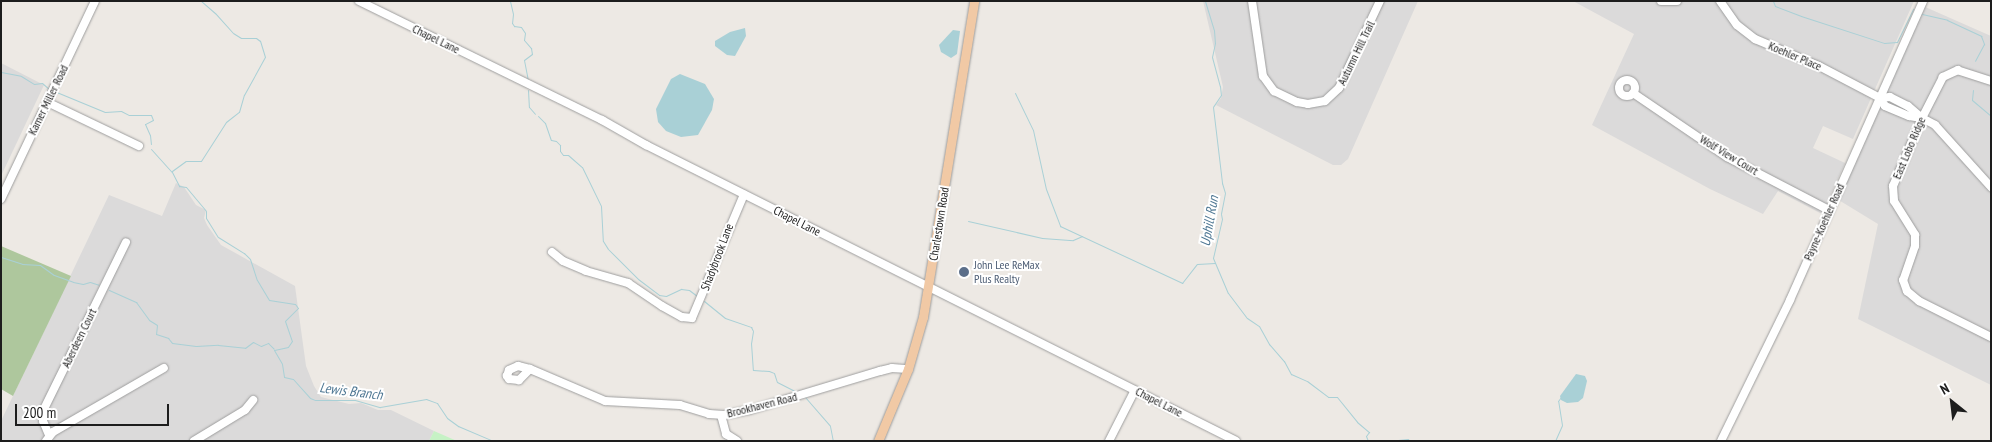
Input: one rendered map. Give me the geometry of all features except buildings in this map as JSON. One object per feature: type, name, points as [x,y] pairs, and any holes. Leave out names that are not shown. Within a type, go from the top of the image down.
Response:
[{"type":"main road","name":"Charlestown Road","points":[[878,441],[908,369],[920,331],[929,286],[974,1]]},
{"type":"street","name":"Kamer Miller Road","points":[[1,198],[95,1]]},
{"type":"street","name":"Chapel Lane","points":[[359,1],[602,120],[646,145],[1236,441]]},
{"type":"street","name":"Autumn Hill Trail","points":[[1252,1],[1262,76],[1274,91],[1296,102],[1308,104],[1325,100],[1339,88],[1380,1]]},
{"type":"street","points":[[1661,1],[1677,1]]},
{"type":"street","name":"Koehler Place","points":[[1720,1],[1737,25],[1755,39],[1819,66],[1880,98],[1890,97],[1913,108],[1922,118],[1940,129],[1991,187]]},
{"type":"street","name":"Payne-Koehler Road","points":[[1721,441],[1790,300],[1922,1]]},
{"type":"street","name":"East Lobo Ridge","points":[[1991,81],[1963,70],[1950,72],[1938,86],[1893,186],[1894,201],[1915,235],[1915,246],[1903,280],[1907,291],[1919,301],[1991,337]]},
{"type":"street","name":"Wolf View Court","points":[[1633,93],[1726,157],[1829,210]]},
{"type":"street","points":[[46,102],[139,146]]},
{"type":"street","points":[[1,176],[10,180]]},
{"type":"street","name":"Shadybrook Lane","points":[[552,252],[563,260],[586,271],[628,283],[662,306],[689,318],[694,316],[734,214],[744,194]]},
{"type":"street","name":"Aberdeen Court","points":[[48,438],[43,421],[43,411],[126,242]]},
{"type":"street","points":[[48,438],[164,368]]},
{"type":"street","name":"Brookhaven Road","points":[[530,369],[605,401],[618,404],[680,404],[702,412],[721,415],[750,410],[892,368],[908,369]]},
{"type":"street","points":[[1109,441],[1135,390]]},
{"type":"street","points":[[194,441],[245,410],[253,400]]},
{"type":"street","points":[[721,415],[725,437],[737,441]]},
{"type":"shaded area","points":[[1203,1],[1418,1],[1348,159],[1341,165],[1333,165],[1216,105],[1221,98],[1223,87]]},
{"type":"shaded area","points":[[1573,1],[1914,1],[1853,139],[1823,126],[1813,148],[1845,163],[1822,214],[1778,191],[1763,214],[1710,189],[1592,125],[1634,34]]},
{"type":"shaded area","points":[[1923,6],[1991,36],[1991,385],[1858,319],[1878,224],[1837,199]]},
{"type":"shaded area","points":[[1,63],[44,85],[1,176]]},
{"type":"shaded area","points":[[176,183],[184,187],[196,205],[206,210],[204,218],[207,225],[221,245],[295,286],[306,366],[314,386],[321,397],[349,404],[361,403],[378,410],[391,410],[434,431],[429,441],[1,441],[1,421],[109,195],[162,216]]},
{"type":"green space","points":[[1,246],[71,276],[13,396],[1,389]]},
{"type":"green space","points":[[434,431],[457,441],[429,441]]},
{"type":"water","points":[[745,28],[746,36],[735,56],[727,55],[715,46],[715,41],[730,32]]},
{"type":"water","points":[[953,30],[960,31],[957,54],[951,58],[941,52],[939,45]]},
{"type":"water","points":[[680,74],[705,84],[714,99],[712,110],[698,135],[681,137],[666,131],[658,122],[656,109],[671,79]]},
{"type":"water","points":[[1576,374],[1585,376],[1587,381],[1583,398],[1578,402],[1567,403],[1561,400],[1560,396]]},
{"type":"waterway","name":"Lewis Branch","points":[[172,171],[186,161],[201,161],[226,122],[239,112],[244,95],[265,57],[260,41],[256,38],[241,38],[233,33],[201,1]]},
{"type":"waterway","points":[[510,1],[513,14],[512,23],[514,26],[521,27],[525,33],[524,40],[531,48],[532,54],[524,60],[528,81]]},
{"type":"waterway","name":"Uphill Run","points":[[1205,1],[1214,30],[1215,43],[1212,57],[1221,95],[1213,107],[1222,183],[1225,193],[1221,214],[1222,219],[1213,258],[1228,293],[1247,318],[1259,326],[1269,344],[1284,361],[1291,374],[1307,381],[1328,397],[1337,397],[1357,422],[1369,432],[1366,436],[1368,441]]},
{"type":"waterway","points":[[1773,1],[1775,6],[1801,16],[1884,43],[1897,42],[1913,9]]},
{"type":"waterway","points":[[1922,14],[1947,20],[1981,36],[1984,44],[1975,61]]},
{"type":"waterway","points":[[1,72],[21,76],[34,84],[42,83],[49,89]]},
{"type":"waterway","points":[[528,90],[529,107],[535,114]]},
{"type":"waterway","points":[[1973,90],[1972,100],[1991,116]]},
{"type":"waterway","points":[[54,91],[105,112],[121,111],[129,115],[151,115],[153,120],[145,124],[150,135],[151,144]]},
{"type":"waterway","points":[[1015,93],[1033,130],[1046,189],[1060,226],[1182,283],[1197,264],[1215,263]]},
{"type":"waterway","points":[[538,116],[545,123],[551,140],[556,141],[560,145],[560,151],[563,155],[568,155],[582,167],[601,206],[603,241],[608,249],[638,279],[659,295],[666,296],[681,289],[689,290],[697,296]]},
{"type":"waterway","name":"Lewis Branch","points":[[151,149],[172,172],[179,186],[186,187],[206,211],[206,218],[218,237],[244,253],[250,259],[257,280],[269,300],[295,304],[298,308],[285,321],[292,341],[288,347],[274,350],[282,364],[284,377],[293,379],[310,398],[315,400],[355,400],[380,407],[426,399],[437,403],[447,418],[458,426],[493,441]]},
{"type":"waterway","points":[[968,221],[1042,238],[1073,240],[1082,236]]},
{"type":"waterway","points":[[1,257],[22,264],[40,265],[54,275],[73,282],[83,284],[90,282],[99,285]]},
{"type":"waterway","points":[[109,290],[136,302],[149,320],[157,325],[156,334],[168,338],[172,343],[245,348],[253,342],[261,346],[268,343],[274,349]]},
{"type":"waterway","points":[[704,301],[725,318],[751,327],[753,331],[751,343],[753,370],[774,373],[777,382],[797,392]]},
{"type":"waterway","points":[[805,397],[830,426],[833,441]]},
{"type":"waterway","points":[[1555,441],[1562,425],[1558,401],[1561,397]]},
{"type":"waterway","name":"Uphill Run","points":[[1388,441],[1408,439],[1410,441]]},
{"type":"place","name":"John Lee ReMax Plus Realty","points":[[964,272]]}]
